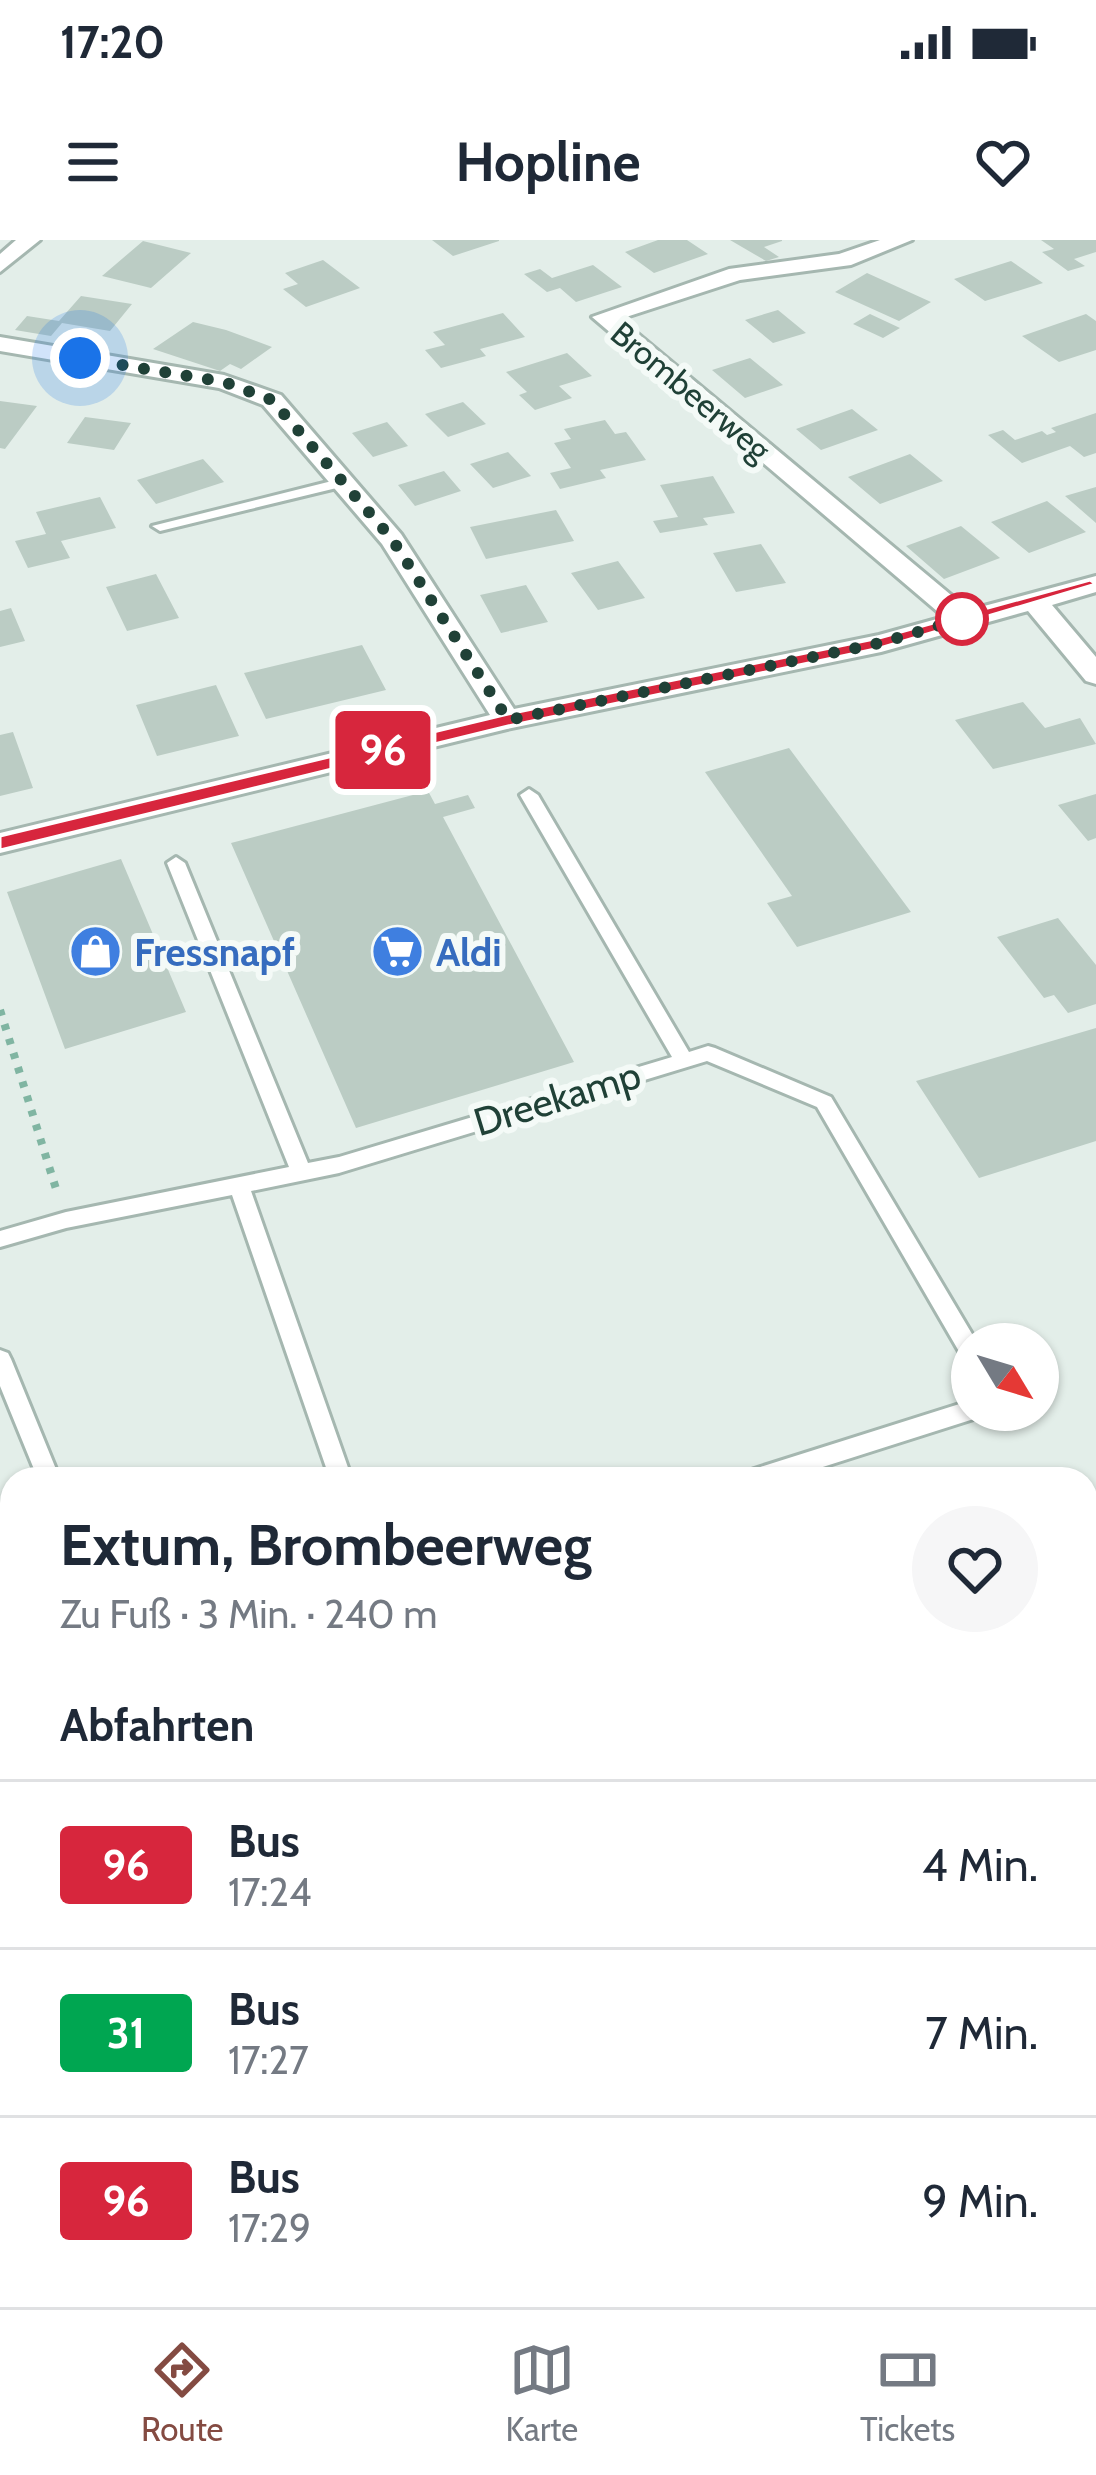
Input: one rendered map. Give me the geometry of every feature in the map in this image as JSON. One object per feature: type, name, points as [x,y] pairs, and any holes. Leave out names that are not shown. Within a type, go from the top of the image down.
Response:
[{"type":"street","points":[[0,265],[28,240]]},
{"type":"street","name":"Brombeerweg","points":[[902,240],[843,260],[737,274],[602,316],[963,619]]},
{"type":"street","points":[[0,344],[248,388],[272,400],[392,539],[508,720]]},
{"type":"street","points":[[0,843],[508,720],[880,643],[1096,584]]},
{"type":"street","points":[[1036,603],[1096,675]]},
{"type":"lane","points":[[160,526],[344,482]]},
{"type":"lane","points":[[530,795],[684,1060]]},
{"type":"lane","points":[[176,863],[302,1172]]},
{"type":"lane","name":"Dreekamp","points":[[0,1239],[66,1220],[302,1172],[708,1053],[824,1102],[954,1323]]},
{"type":"lane","points":[[238,1187],[337,1467]]},
{"type":"lane","points":[[0,1359],[44,1467]]},
{"type":"lane","points":[[792,1467],[951,1417]]},
{"type":"path","points":[[0,1010],[66,1220]]},
{"type":"building","points":[[432,240],[499,240],[499,241],[453,256]]},
{"type":"building","points":[[658,240],[687,240],[708,254],[654,273],[625,252]]},
{"type":"building","points":[[730,240],[782,241],[764,247],[779,257],[766,261]]},
{"type":"building","points":[[1041,240],[1096,240],[1096,252],[1074,259],[1085,266],[1068,271],[1042,252],[1054,249]]},
{"type":"building","points":[[143,241],[191,253],[151,288],[102,276]]},
{"type":"building","points":[[323,260],[360,288],[306,307],[283,289],[298,284],[285,273]]},
{"type":"building","points":[[1011,261],[1043,283],[985,301],[954,279]]},
{"type":"building","points":[[593,265],[622,287],[576,302],[560,288],[547,292],[524,274],[540,269],[552,278]]},
{"type":"building","points":[[867,273],[931,302],[899,321],[835,292]]},
{"type":"building","points":[[81,296],[132,304],[110,331],[62,323],[51,336],[15,330],[27,316],[59,321]]},
{"type":"building","points":[[778,310],[806,333],[773,343],[745,320]]},
{"type":"building","points":[[503,313],[525,337],[480,349],[486,356],[441,368],[425,350],[445,345],[433,332]]},
{"type":"building","points":[[870,314],[900,328],[883,338],[853,324]]},
{"type":"building","points":[[1086,314],[1096,321],[1096,350],[1059,362],[1022,336]]},
{"type":"building","points":[[193,322],[272,347],[241,369],[230,364],[220,371],[153,349]]},
{"type":"building","points":[[567,353],[592,376],[559,386],[572,398],[535,410],[519,395],[527,392],[506,372]]},
{"type":"building","points":[[750,358],[783,385],[745,398],[712,370]]},
{"type":"building","points":[[0,401],[37,406],[5,449],[0,448]]},
{"type":"building","points":[[463,402],[486,424],[448,437],[425,414]]},
{"type":"building","points":[[852,409],[878,430],[821,450],[796,429]]},
{"type":"building","points":[[1096,413],[1096,453],[1084,457],[1070,446],[1022,463],[988,435],[1003,430],[1015,440],[1042,431],[1047,435],[1056,432],[1051,428]]},
{"type":"building","points":[[85,417],[131,423],[114,450],[67,443]]},
{"type":"building","points":[[605,420],[615,434],[626,432],[646,460],[600,470],[606,478],[560,489],[550,473],[571,468],[554,443],[571,439],[564,429]]},
{"type":"building","points":[[387,422],[408,446],[373,457],[352,433]]},
{"type":"building","points":[[508,452],[531,476],[493,488],[470,464]]},
{"type":"building","points":[[910,454],[943,481],[880,504],[848,477]]},
{"type":"building","points":[[203,459],[224,482],[156,504],[137,480]]},
{"type":"building","points":[[444,471],[461,491],[415,506],[398,485]]},
{"type":"building","points":[[713,476],[735,513],[703,518],[708,525],[660,533],[653,521],[678,517],[660,485]]},
{"type":"building","points":[[1096,487],[1096,523],[1065,496]]},
{"type":"building","points":[[100,497],[116,528],[61,541],[70,558],[28,568],[15,541],[46,534],[36,512]]},
{"type":"building","points":[[1047,501],[1086,532],[1029,553],[991,522]]},
{"type":"building","points":[[556,510],[574,541],[486,559],[470,527]]},
{"type":"building","points":[[961,526],[1000,558],[944,579],[906,546]]},
{"type":"building","points":[[761,544],[786,583],[736,592],[713,553]]},
{"type":"building","points":[[618,561],[645,598],[598,610],[571,573]]},
{"type":"building","points":[[156,574],[179,618],[127,631],[106,587]]},
{"type":"building","points":[[526,585],[548,622],[501,633],[480,595]]},
{"type":"building","points":[[11,608],[25,641],[0,647],[0,611]]},
{"type":"building","points":[[362,645],[386,690],[266,719],[244,673]]},
{"type":"building","points":[[216,685],[239,736],[157,756],[136,705]]},
{"type":"building","points":[[1023,702],[1045,728],[1080,718],[1096,744],[993,769],[955,720]]},
{"type":"building","points":[[13,732],[33,788],[0,796],[0,735]]},
{"type":"building","points":[[789,748],[911,912],[797,947],[767,903],[792,896],[705,772]]},
{"type":"building","name":"Aldi","points":[[428,791],[435,804],[468,795],[475,808],[443,817],[574,1062],[356,1128],[231,843]]},
{"type":"building","points":[[1096,794],[1096,838],[1088,841],[1058,805]]},
{"type":"building","name":"Fressnapf","points":[[121,859],[186,1012],[65,1049],[7,892]]},
{"type":"building","points":[[1058,918],[1096,965],[1096,1004],[1068,1013],[1054,995],[1044,998],[997,937]]},
{"type":"building","points":[[1096,1028],[1096,1141],[979,1178],[916,1081]]},
{"type":"bus line","name":"96","points":[[0,843],[508,720],[880,643],[1096,584]]},
{"type":"place","name":"Fressnapf","points":[[95,952]]},
{"type":"place","name":"Aldi","points":[[397,952]]},
{"type":"route","points":[[80,358],[224,382],[272,400],[392,539],[508,720],[880,643],[962,619]]}]
